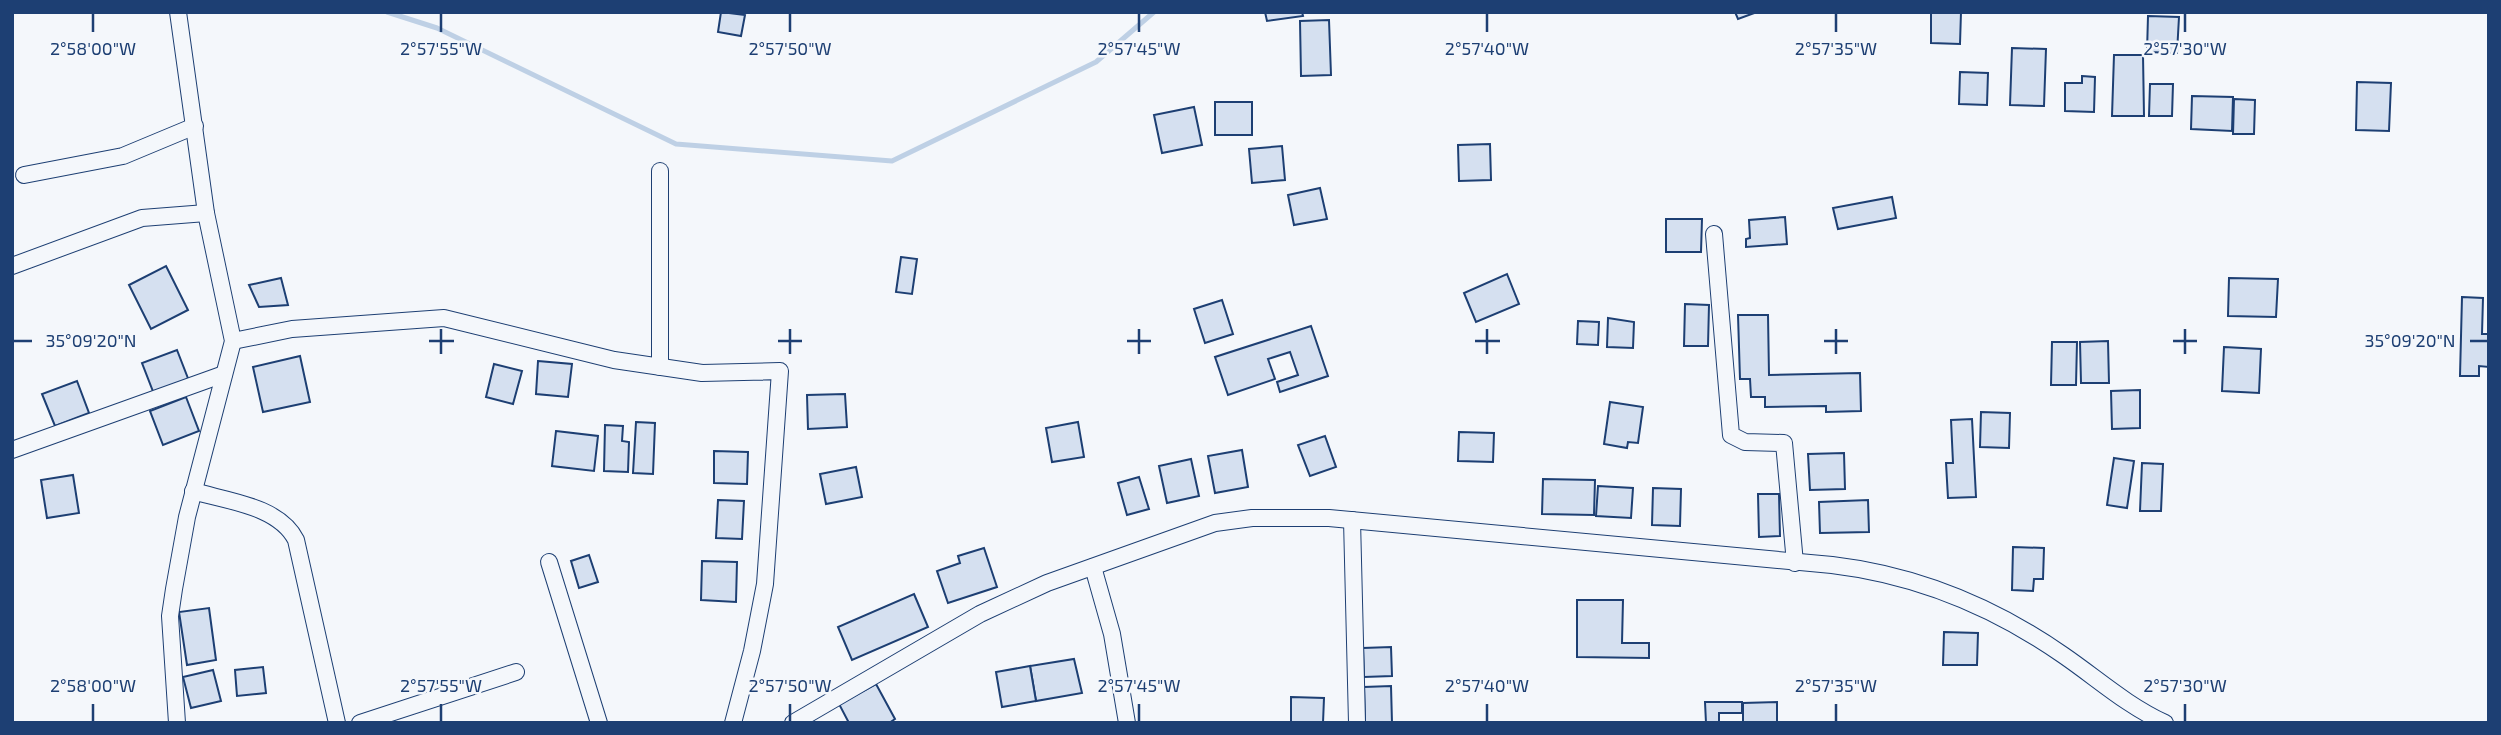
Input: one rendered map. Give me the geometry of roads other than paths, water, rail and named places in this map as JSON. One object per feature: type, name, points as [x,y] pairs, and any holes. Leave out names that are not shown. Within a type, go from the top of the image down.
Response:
[{"type":"street","points":[[177,723],[170,616],[193,491],[233,341],[206,213],[178,12]]},
{"type":"street","points":[[24,175],[123,156],[195,126]]},
{"type":"street","points":[[660,171],[660,366]]},
{"type":"street","points":[[12,266],[142,218],[206,213]]},
{"type":"street","points":[[1714,233],[1731,435],[1745,442],[1784,443],[1795,563]]},
{"type":"street","points":[[233,341],[292,329],[444,318],[591,355],[702,373],[780,371],[765,584],[752,651],[733,723]]},
{"type":"street","points":[[12,450],[224,373]]},
{"type":"street","points":[[193,491],[268,513],[291,530],[296,540],[337,723]]},
{"type":"street","points":[[793,723],[980,614],[1047,583],[1215,523],[1251,518],[1352,520],[1890,573],[1970,601],[2063,655],[2128,705],[2165,723]]},
{"type":"street","points":[[1352,520],[1357,723]]},
{"type":"street","points":[[549,562],[599,723]]},
{"type":"street","points":[[1093,567],[1112,634],[1127,723]]},
{"type":"street","points":[[360,723],[516,672]]},
{"type":"waterway","points":[[387,12],[437,28],[676,144],[892,161],[1096,62],[1154,12]]}]
